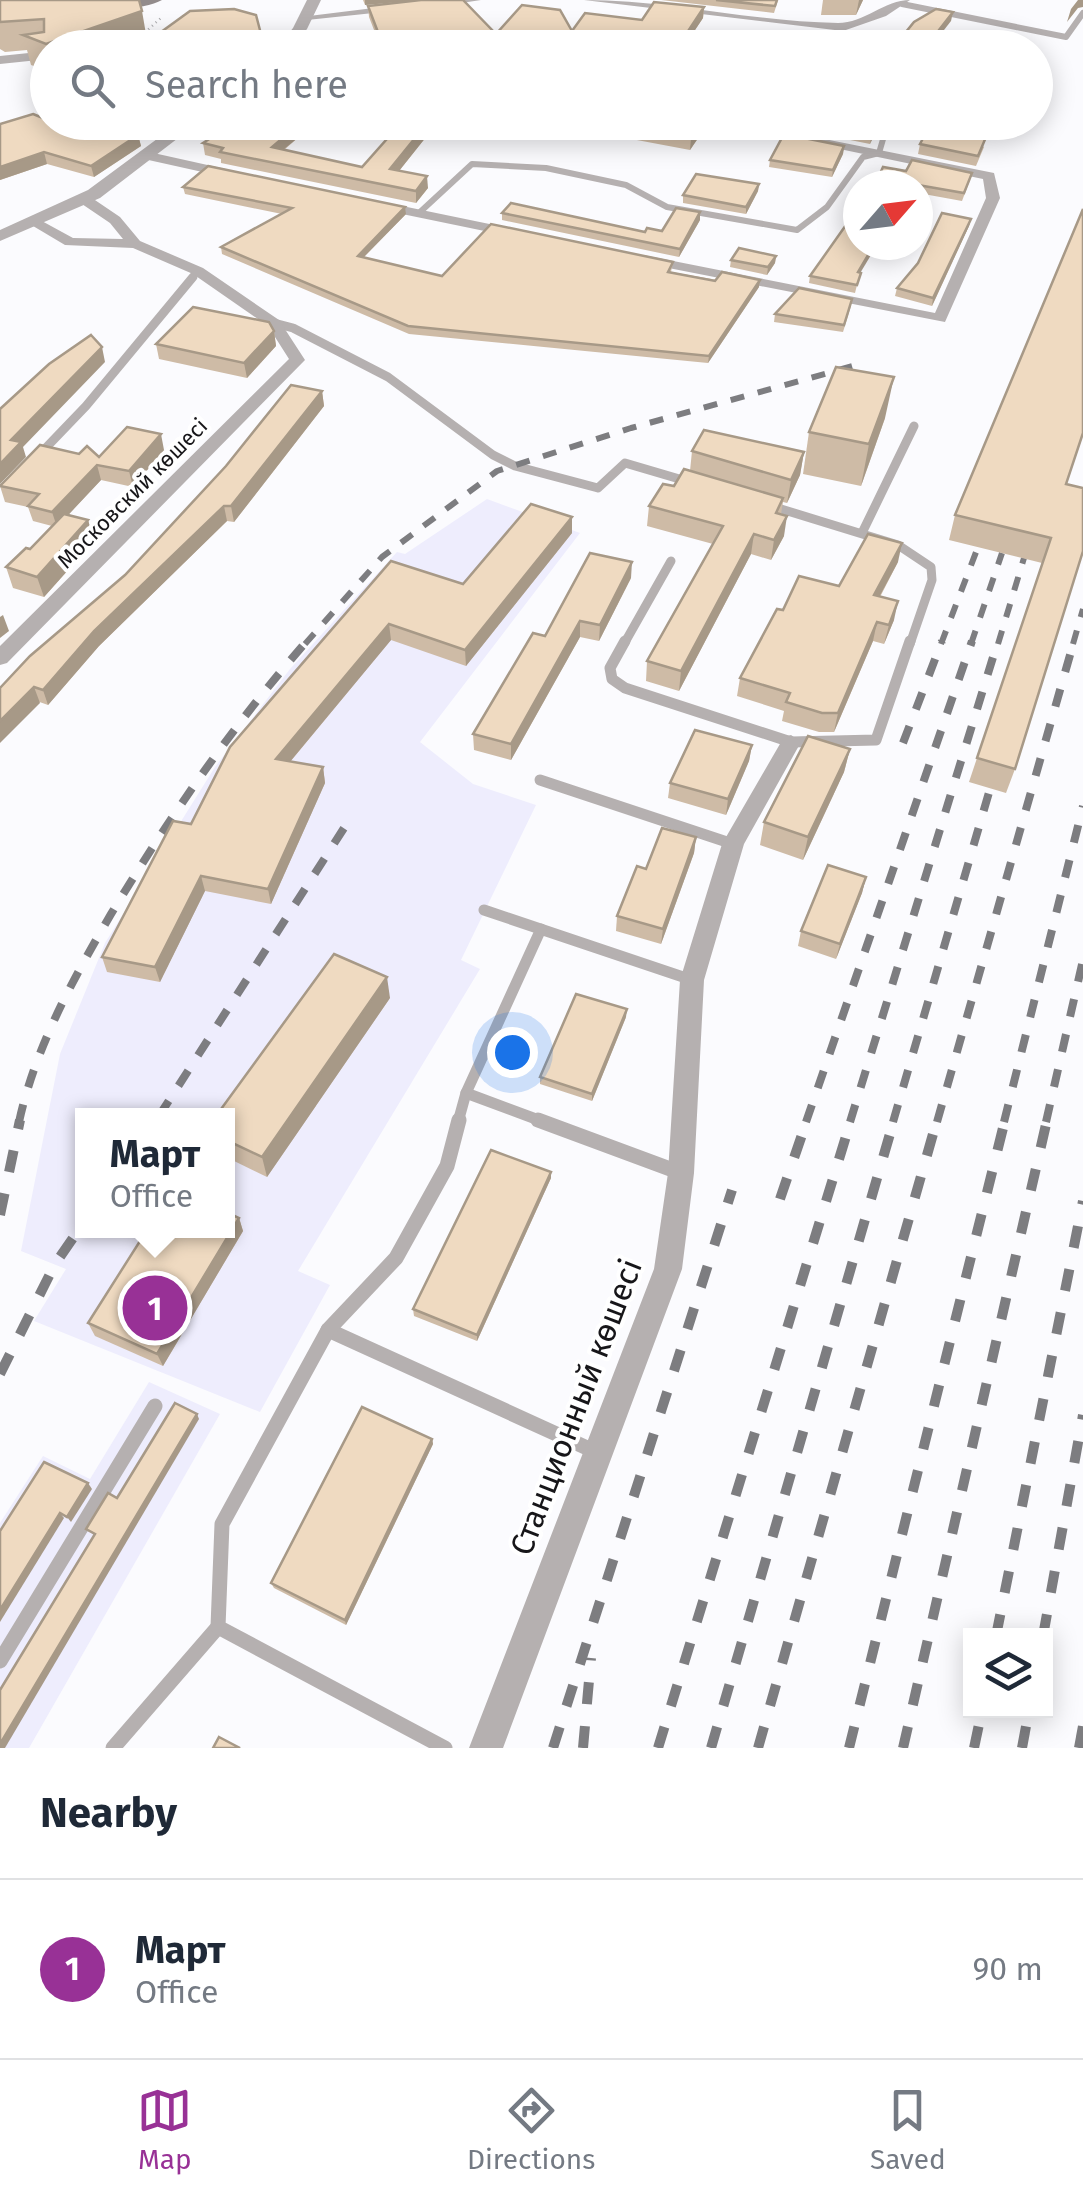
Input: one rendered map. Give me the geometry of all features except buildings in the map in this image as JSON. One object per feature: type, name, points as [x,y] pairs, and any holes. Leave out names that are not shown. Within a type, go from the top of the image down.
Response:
[{"type":"main road","points":[[98,3],[159,7]]},
{"type":"street","points":[[301,30],[314,0]]},
{"type":"street","points":[[307,17],[474,0]]},
{"type":"street","points":[[590,0],[843,26],[903,2]]},
{"type":"street","points":[[0,60],[30,57]]},
{"type":"street","points":[[0,236],[35,224],[84,199],[169,140]]},
{"type":"street","points":[[632,257],[940,319],[994,198],[989,176],[808,140]]},
{"type":"street","points":[[149,156],[258,180]]},
{"type":"street","points":[[84,199],[115,220],[135,244]]},
{"type":"street","points":[[366,202],[536,237]]},
{"type":"street","points":[[35,224],[70,242],[135,244],[198,271],[274,323]]},
{"type":"street","name":"Московский көшесі","points":[[0,658],[297,360],[274,323]]},
{"type":"street","name":"Станционный көшесі","points":[[486,1748],[668,1269],[680,1173],[692,980],[732,844],[791,742]]},
{"type":"lane","points":[[903,2],[1033,30]]},
{"type":"lane","points":[[1053,34],[1066,37],[1083,13]]},
{"type":"lane","points":[[842,30],[843,26]]},
{"type":"lane","points":[[419,213],[472,164],[546,168],[626,186],[668,207],[797,230],[827,208],[863,158],[879,154],[883,140]]},
{"type":"lane","points":[[24,470],[86,406],[198,271]]},
{"type":"lane","points":[[274,323],[293,328],[388,377],[493,455],[516,466],[598,488],[625,463],[698,484]]},
{"type":"lane","points":[[862,533],[914,426]]},
{"type":"lane","points":[[670,561],[610,668],[612,679],[626,688],[791,742],[876,740],[932,580],[931,567],[916,555],[862,533],[752,501]]},
{"type":"lane","points":[[540,780],[732,844]]},
{"type":"lane","points":[[484,910],[692,980]]},
{"type":"lane","points":[[114,1748],[218,1627],[222,1524],[328,1330],[396,1258],[447,1166],[466,1094],[541,929]]},
{"type":"lane","points":[[466,1094],[680,1173]]},
{"type":"lane","points":[[328,1330],[596,1452]]},
{"type":"lane","points":[[0,1661],[155,1406]]},
{"type":"lane","points":[[218,1627],[445,1748]]},
{"type":"path","points":[[144,30],[159,7]]},
{"type":"shaded area","points":[[487,499],[580,533],[420,742],[473,784],[536,805],[461,960],[480,969],[298,1271],[330,1285],[260,1412],[34,1321],[66,1269],[21,1251],[60,1054],[105,943],[215,767],[290,669],[397,552],[405,554]]},
{"type":"shaded area","points":[[149,1382],[220,1414],[29,1748],[0,1748],[0,1523],[43,1456],[90,1479]]},
{"type":"railway","points":[[305,644],[382,557],[497,471],[631,428],[860,364]]},
{"type":"railway","points":[[941,644],[978,547]]},
{"type":"railway","points":[[971,644],[1002,553]]},
{"type":"railway","points":[[998,644],[1024,558]]},
{"type":"railway","points":[[1073,644],[1083,609]]},
{"type":"railway","points":[[19,1122],[45,1041],[111,914],[203,773],[307,641]]},
{"type":"railway","points":[[903,743],[942,641]]},
{"type":"railway","points":[[806,1122],[972,641]]},
{"type":"railway","points":[[850,1122],[998,641]]},
{"type":"railway","points":[[937,1122],[1074,641]]},
{"type":"railway","points":[[893,1122],[990,789]]},
{"type":"railway","points":[[1004,1122],[1083,806]]},
{"type":"railway","points":[[164,1108],[346,825]]},
{"type":"railway","points":[[1046,1122],[1083,960]]},
{"type":"railway","points":[[0,1215],[20,1120]]},
{"type":"railway","points":[[780,1199],[807,1120]]},
{"type":"railway","points":[[658,1748],[851,1120]]},
{"type":"railway","points":[[711,1748],[894,1120]]},
{"type":"railway","points":[[758,1748],[937,1120]]},
{"type":"railway","points":[[849,1748],[1005,1120]]},
{"type":"railway","points":[[903,1748],[1047,1120]]},
{"type":"railway","points":[[553,1748],[732,1190]]},
{"type":"railway","points":[[998,1628],[1083,1201]]},
{"type":"railway","points":[[0,1374],[55,1264],[75,1235]]},
{"type":"railway","points":[[1044,1628],[1083,1415]]},
{"type":"railway","points":[[583,1748],[591,1658]]},
{"type":"railway","points":[[974,1748],[980,1718]]},
{"type":"railway","points":[[1022,1748],[1028,1718]]},
{"type":"railway","points":[[1079,1748],[1083,1726]]},
{"type":"place","name":"Март","points":[[155,1308]]}]
